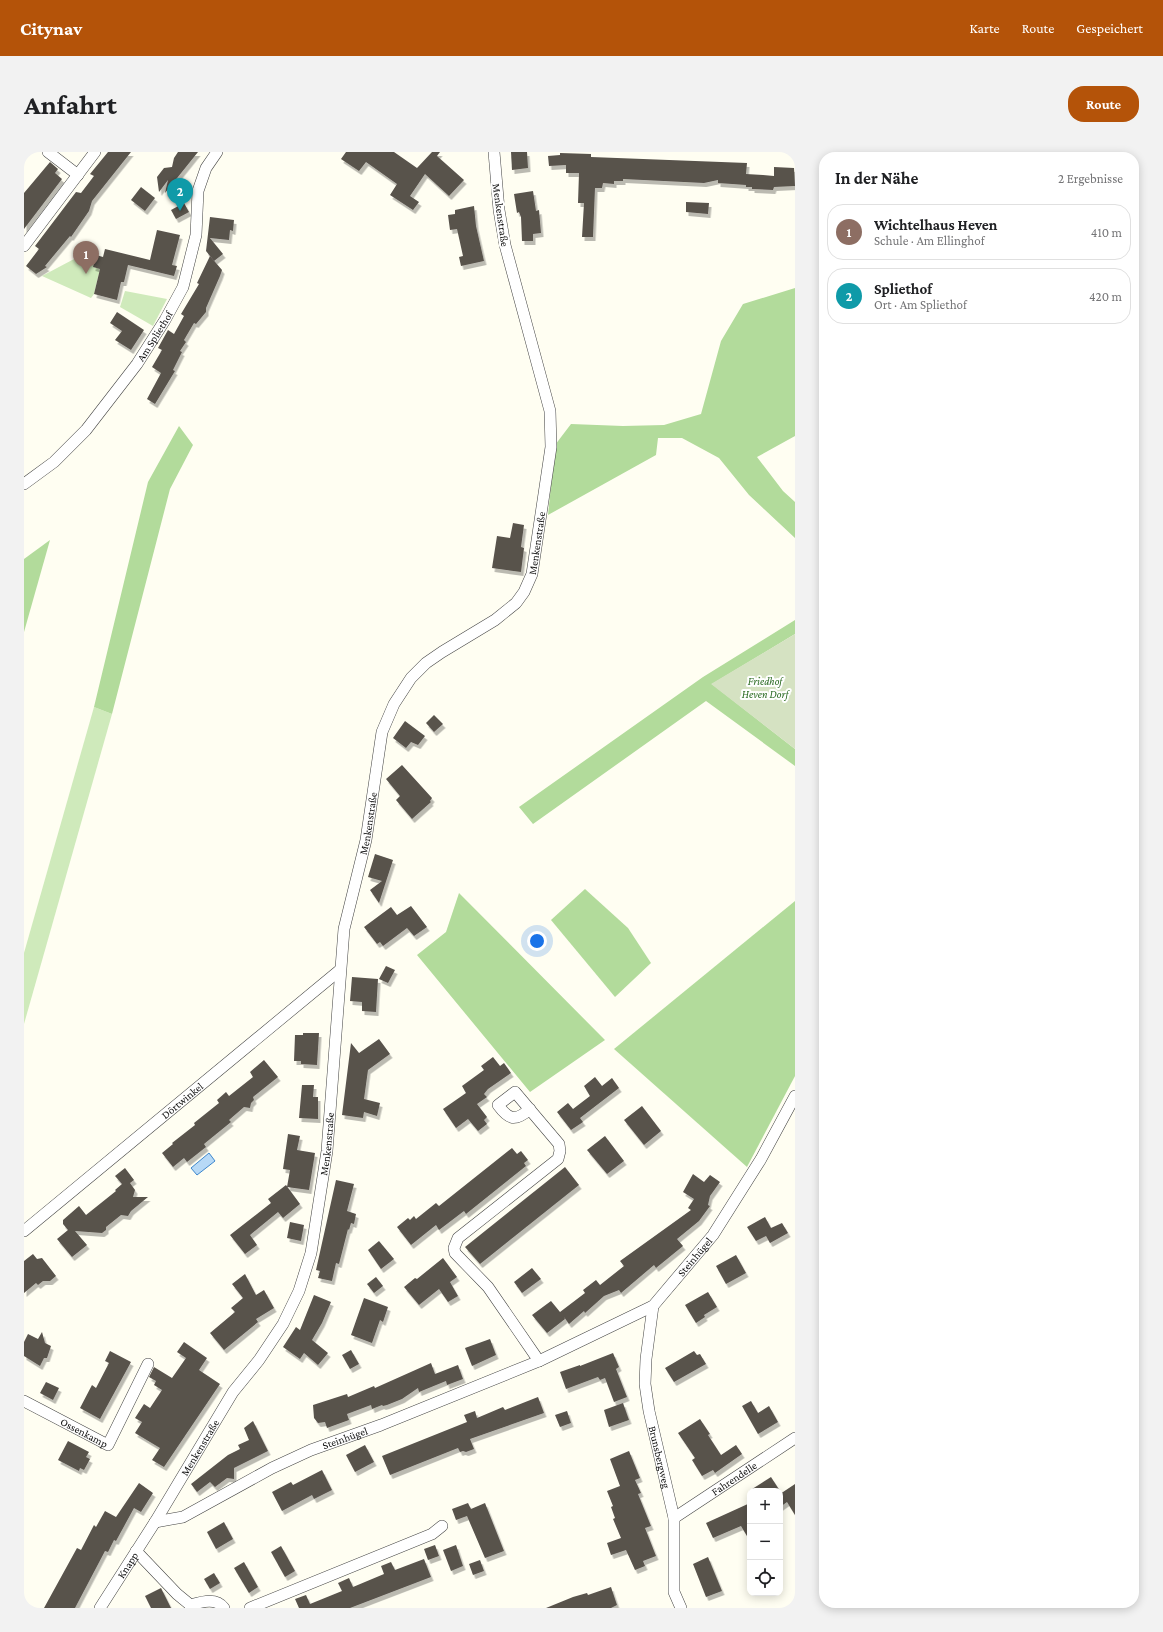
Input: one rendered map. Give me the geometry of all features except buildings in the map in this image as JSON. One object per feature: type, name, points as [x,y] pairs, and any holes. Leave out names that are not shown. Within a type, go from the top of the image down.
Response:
[{"type":"street","points":[[48,152],[78,175]]},
{"type":"street","points":[[24,246],[95,152]]},
{"type":"street","name":"Am Spliethof","points":[[24,484],[54,462],[86,430],[137,364],[165,320],[184,287],[196,235],[198,190],[206,168],[216,152]]},
{"type":"street","name":"Menkenstraße","points":[[155,1522],[233,1392],[259,1360],[283,1324],[299,1292],[311,1253],[327,1151],[340,970],[345,922],[366,840],[380,735],[394,704],[411,678],[426,663],[495,620],[516,603],[524,592],[532,574],[551,447],[550,411],[505,245],[499,210],[494,152]]},
{"type":"street","name":"Dörtwinkel","points":[[24,1231],[340,970]]},
{"type":"street","name":"Steinhügel","points":[[155,1522],[184,1517],[272,1468],[311,1450],[381,1425],[539,1361],[653,1306],[712,1235],[761,1160],[795,1096]]},
{"type":"street","points":[[530,1109],[559,1144],[560,1151],[558,1159],[458,1238],[454,1248],[455,1253],[488,1287],[539,1361]]},
{"type":"street","name":"Brunsbergweg","points":[[653,1306],[646,1359],[645,1384],[649,1411],[674,1518],[674,1592],[680,1608]]},
{"type":"street","name":"Ossenkamp","points":[[24,1401],[108,1445],[148,1364]]},
{"type":"street","name":"Fahrendelle","points":[[674,1518],[795,1438]]},
{"type":"street","name":"Knapp","points":[[100,1608],[155,1522]]},
{"type":"street","points":[[250,1608],[432,1534],[442,1526]]},
{"type":"street","points":[[136,1551],[177,1594],[192,1606],[214,1601],[221,1604],[224,1608]]},
{"type":"green space","points":[[91,250],[96,255],[93,267],[100,269],[94,294],[91,298],[42,276]]},
{"type":"green space","points":[[795,288],[795,436],[757,457],[783,491],[795,502],[795,538],[749,495],[719,458],[682,438],[658,438],[656,455],[548,515],[555,445],[571,424],[623,426],[664,425],[701,414],[721,341],[743,304]]},
{"type":"green space","points":[[125,291],[167,299],[153,326],[120,307]]},
{"type":"green space","points":[[179,426],[193,445],[170,489],[112,714],[94,707],[148,482]]},
{"type":"green space","points":[[50,540],[24,632],[24,559]]},
{"type":"green space","points":[[795,620],[795,634],[712,684],[795,749],[795,766],[706,701],[533,824],[519,807],[703,677]]},
{"type":"green space","name":"Friedhof Heven Dorf","points":[[795,634],[795,749],[711,684]]},
{"type":"green space","points":[[94,707],[112,714],[24,1024],[24,953]]},
{"type":"green space","points":[[585,889],[628,928],[651,963],[615,997],[551,920]]},
{"type":"green space","points":[[459,893],[605,1040],[530,1092],[417,955],[446,932]]},
{"type":"green space","points":[[795,901],[795,1076],[747,1167],[614,1049]]},
{"type":"water","points":[[209,1153],[215,1161],[197,1175],[191,1168]]},
{"type":"place","name":"Spliethof","points":[[180,211]]},
{"type":"place","name":"Wichtelhaus Heven","points":[[86,274]]}]
